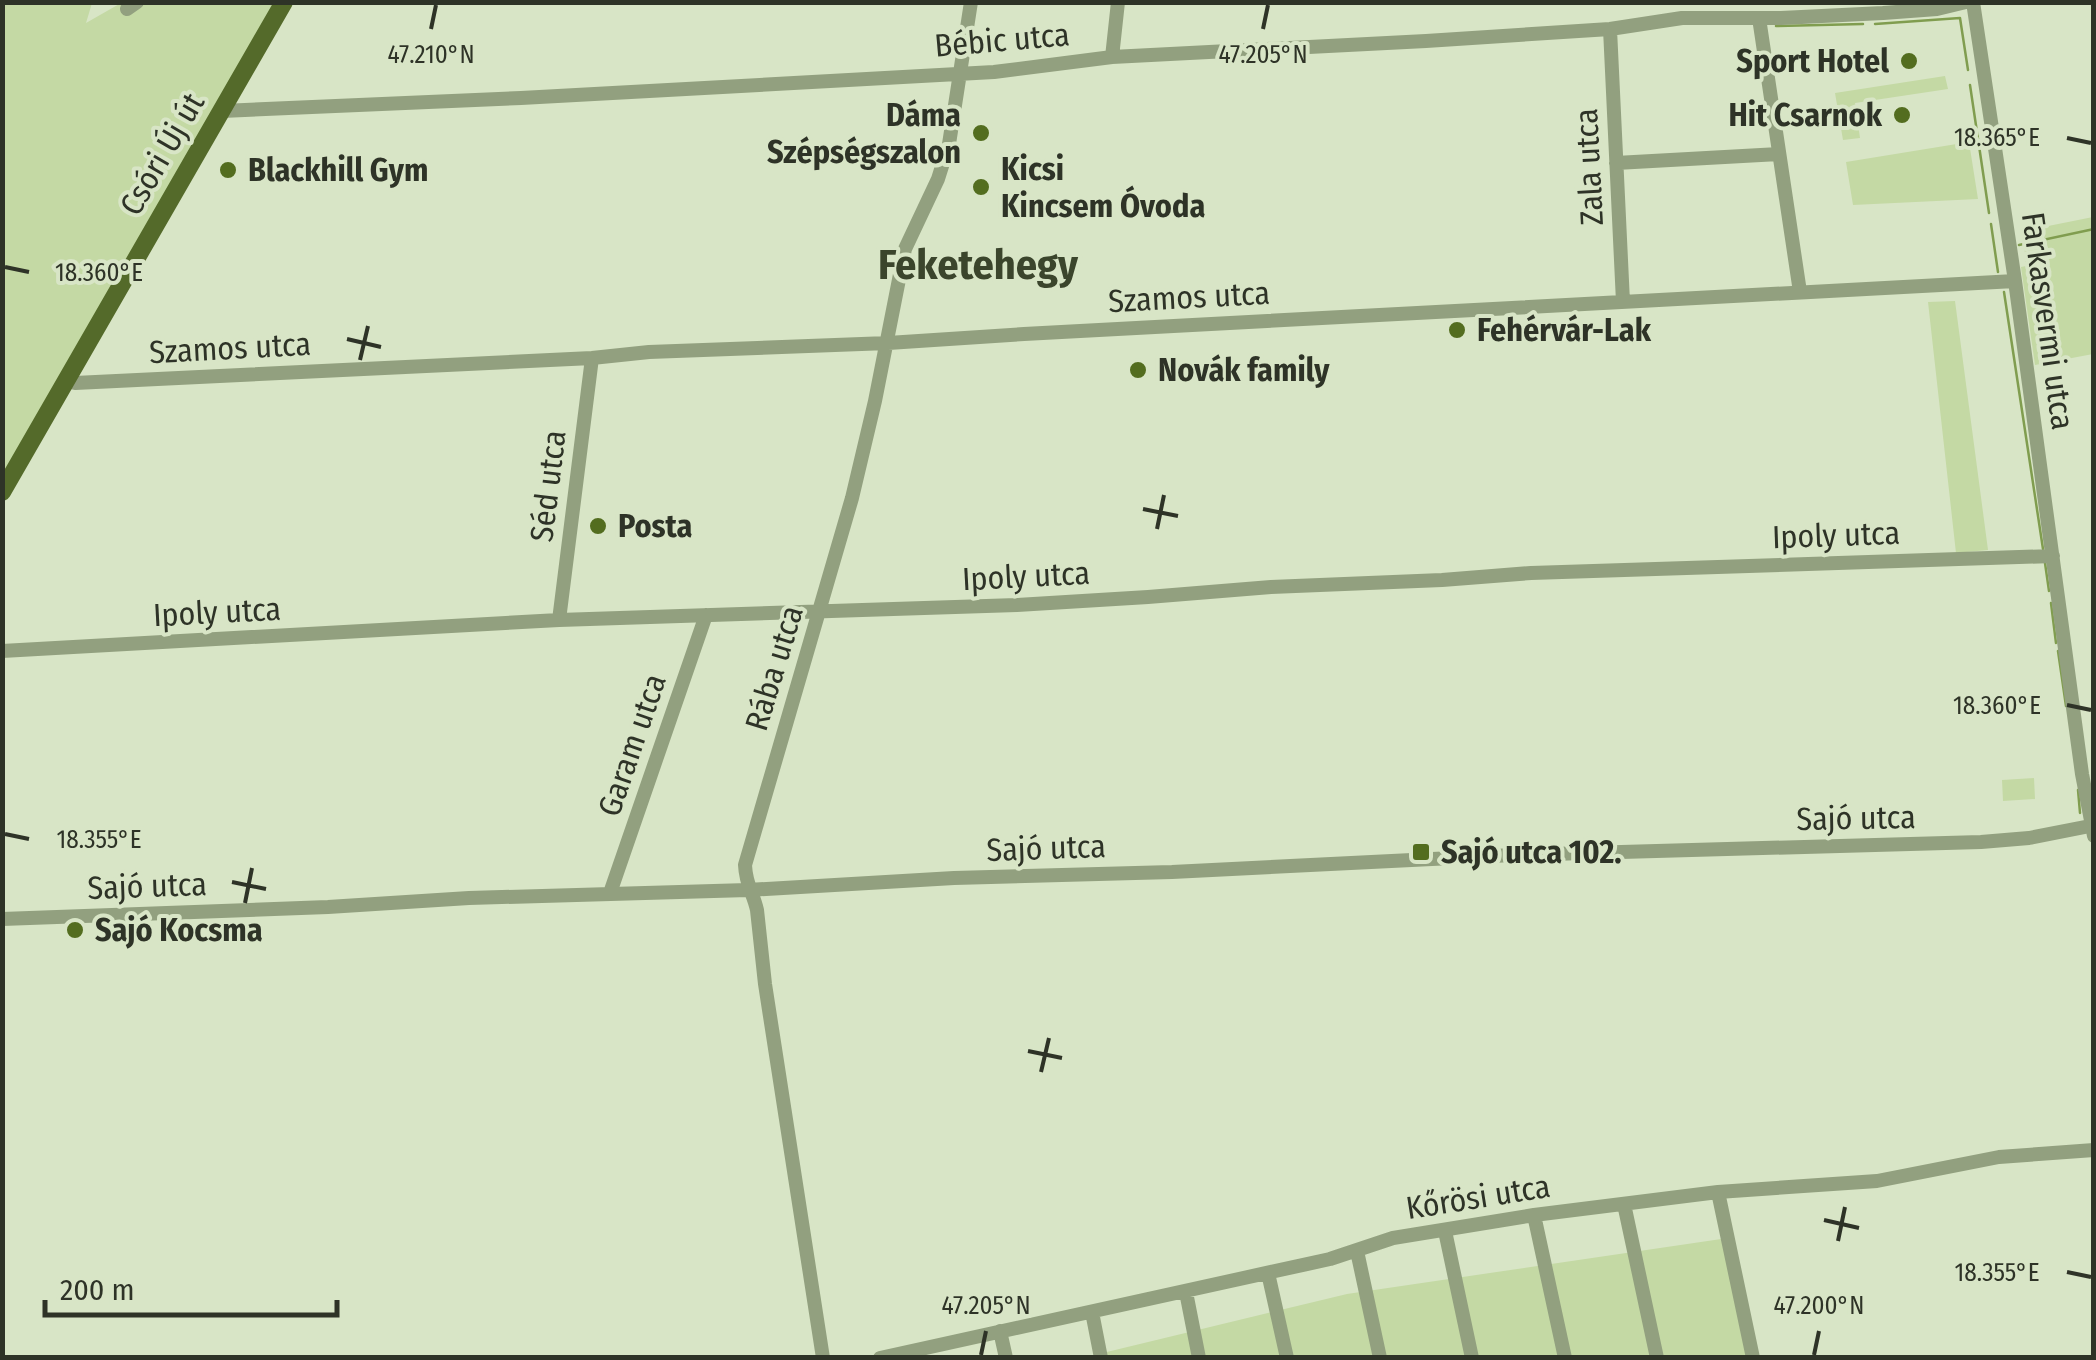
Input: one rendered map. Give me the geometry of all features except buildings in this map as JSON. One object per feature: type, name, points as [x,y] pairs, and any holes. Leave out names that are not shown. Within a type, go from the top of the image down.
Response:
[{"type":"main road","name":"Csóri Új út","points":[[2,492],[284,2]]},
{"type":"street","name":"Rába utca","points":[[823,1358],[755,900],[745,877],[746,857],[866,446],[905,249],[938,179],[949,144],[971,2]]},
{"type":"street","points":[[1112,57],[1118,2]]},
{"type":"street","name":"Bébic utca","points":[[222,111],[994,72],[1112,57],[1395,43],[1610,28],[1682,18],[1901,12],[1969,2]]},
{"type":"street","name":"Farkasvermi utca","points":[[1969,2],[2015,281],[2092,831]]},
{"type":"street","points":[[1759,18],[1800,292]]},
{"type":"street","name":"Zala utca","points":[[1610,28],[1623,302]]},
{"type":"street","points":[[1616,163],[1779,154]]},
{"type":"street","name":"Szamos utca","points":[[66,381],[888,343],[2015,281]]},
{"type":"street","name":"Séd utca","points":[[559,620],[592,358]]},
{"type":"street","name":"Ipoly utca","points":[[2,651],[559,620],[1017,605],[1531,574],[2053,556]]},
{"type":"street","name":"Garam utca","points":[[610,893],[706,615]]},
{"type":"street","name":"Sajó utca","points":[[2,919],[1513,855],[1897,846],[2092,831]]},
{"type":"street","name":"Kőrösi utca","points":[[880,1358],[1268,1273],[1392,1238],[1718,1192],[1877,1182],[1999,1156],[2094,1150]]},
{"type":"street","points":[[1718,1192],[1752,1358]]},
{"type":"street","points":[[1624,1204],[1658,1358]]},
{"type":"street","points":[[1534,1215],[1565,1358]]},
{"type":"street","points":[[1444,1231],[1472,1358]]},
{"type":"street","points":[[1358,1250],[1380,1358]]},
{"type":"street","points":[[1268,1273],[1286,1358]]},
{"type":"street","points":[[1186,1292],[1199,1358]]},
{"type":"street","points":[[1092,1312],[1102,1358]]},
{"type":"street","points":[[1000,1331],[1006,1358]]},
{"type":"green space","points":[[3,3],[92,3],[86,23],[121,3],[284,3],[3,492]]},
{"type":"green space","points":[[1945,76],[1948,89],[1855,103],[1860,138],[1843,140],[1835,93]]},
{"type":"green space","points":[[1969,142],[1978,199],[1853,205],[1846,162]]},
{"type":"green space","points":[[2093,217],[2093,354],[2035,365],[2021,267],[2026,266],[2023,231]]},
{"type":"green space","points":[[1955,301],[1988,550],[1956,553],[1928,302]]},
{"type":"green space","points":[[2034,778],[2035,799],[2003,801],[2002,780]]},
{"type":"green space","points":[[1728,1238],[1753,1358],[1082,1358],[1347,1294]]},
{"type":"waterway","points":[[1875,24],[1960,18],[1968,70]]},
{"type":"waterway","points":[[1776,26],[1863,24]]},
{"type":"waterway","points":[[1970,85],[1989,213]]},
{"type":"waterway","points":[[1991,224],[1998,272]]},
{"type":"waterway","points":[[2019,245],[2094,229]]},
{"type":"waterway","points":[[2004,292],[2043,549]]},
{"type":"waterway","points":[[2045,563],[2049,591]]},
{"type":"waterway","points":[[2051,603],[2056,643]]},
{"type":"waterway","points":[[2058,651],[2066,706]]},
{"type":"waterway","points":[[2078,790],[2080,813]]},
{"type":"place","name":"Sport Hotel","points":[[1909,61]]},
{"type":"place","name":"Hit Csarnok","points":[[1902,115]]},
{"type":"place","name":"Dáma Szépségszalon","points":[[981,133]]},
{"type":"place","name":"Blackhill Gym","points":[[228,170]]},
{"type":"place","name":"Kicsi Kincsem Óvoda","points":[[981,187]]},
{"type":"place","name":"Fehérvár-Lak","points":[[1457,330]]},
{"type":"place","name":"Novák family","points":[[1138,370]]},
{"type":"place","name":"Posta","points":[[598,526]]},
{"type":"place","name":"Sajó utca 102.","points":[[1421,852]]},
{"type":"place","name":"Sajó Kocsma","points":[[75,930]]},
{"type":"district","name":"Feketehegy","points":[[978,265]]}]
